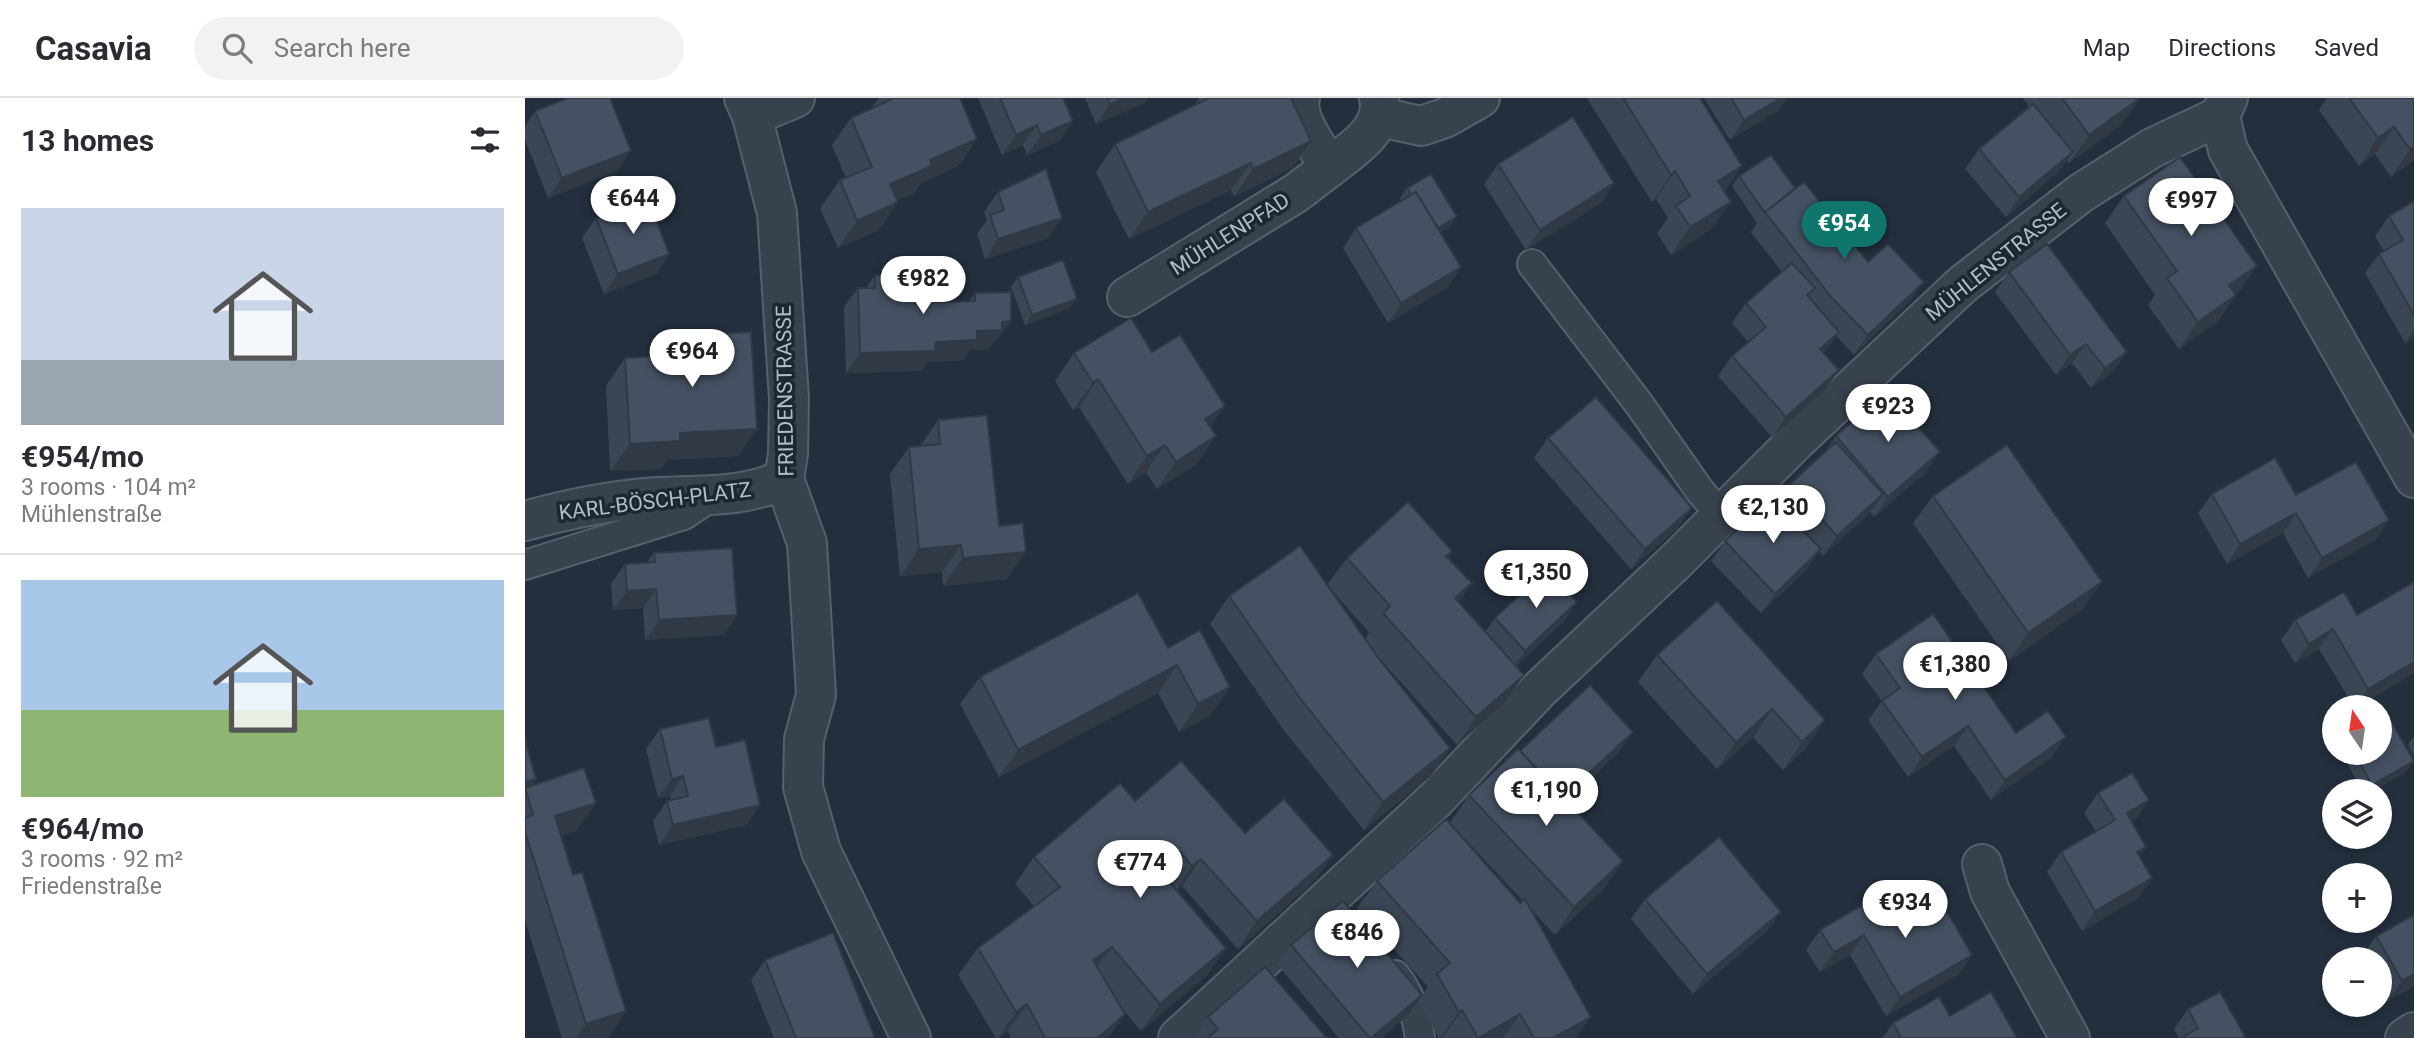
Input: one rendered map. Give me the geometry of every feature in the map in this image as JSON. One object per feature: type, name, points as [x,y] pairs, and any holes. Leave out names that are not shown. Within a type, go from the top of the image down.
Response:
[{"type":"street","points":[[748,107],[795,98]]},
{"type":"street","points":[[1300,98],[1302,119],[1330,167]]},
{"type":"street","name":"MÜHLENPFAD","points":[[1128,297],[1296,193],[1366,137],[1380,108],[1422,126],[1445,118],[1480,98]]},
{"type":"street","points":[[2215,104],[2228,150],[2414,478]]},
{"type":"street","name":"MÜHLENSTRASSE","points":[[1178,1038],[1339,907],[1435,800],[1450,766],[1538,691],[1963,284],[2081,193],[2152,149],[2215,104]]},
{"type":"street","name":"FRIEDENSTRASSE","points":[[748,107],[777,213],[789,399],[788,454],[784,479],[807,543],[816,695],[804,739],[803,787],[821,851],[911,1038]]},
{"type":"street","name":"KARL-BÖSCH-PLATZ","points":[[525,521],[575,507],[765,488],[784,479]]},
{"type":"street","points":[[1982,864],[1990,892],[2070,1038]]},
{"type":"street","points":[[2405,1038],[2414,1032]]},
{"type":"lane","points":[[1532,264],[1639,404],[1700,491],[1722,516]]},
{"type":"lane","points":[[525,565],[684,515],[714,495]]},
{"type":"lane","points":[[1379,956],[1403,985],[1418,1024],[1420,1038]]},
{"type":"building","points":[[568,98],[610,98],[631,151],[562,178],[535,111]]},
{"type":"building","points":[[892,98],[960,98],[977,139],[930,160],[932,166],[890,184],[898,202],[857,221],[840,180],[872,167],[851,118]]},
{"type":"building","points":[[1000,98],[1063,98],[1073,121],[1041,135],[1037,125],[1016,135]]},
{"type":"building","points":[[1107,98],[1125,98],[1110,104]]},
{"type":"building","points":[[1209,98],[1291,98],[1311,141],[1253,169],[1251,163],[1148,212],[1115,144]]},
{"type":"building","points":[[1623,98],[1700,98],[1742,166],[1718,181],[1731,202],[1690,227],[1676,206],[1690,196],[1675,171],[1671,175]]},
{"type":"building","points":[[1731,98],[1781,98],[1744,120]]},
{"type":"building","points":[[2062,98],[2140,98],[2089,135]]},
{"type":"building","points":[[2349,98],[2414,98],[2414,147],[2410,149],[2394,127],[2378,138]]},
{"type":"building","points":[[2033,104],[2073,152],[2019,197],[1979,149]]},
{"type":"building","points":[[1573,117],[1614,183],[1540,230],[1498,164]]},
{"type":"building","points":[[1771,155],[1795,188],[1765,213],[1739,176]]},
{"type":"building","points":[[2180,157],[2257,266],[2229,285],[2236,295],[2198,322],[2167,278],[2177,271],[2124,196]]},
{"type":"building","points":[[1046,169],[1062,218],[998,239],[990,215],[1004,210],[998,192]]},
{"type":"building","points":[[1431,174],[1457,217],[1438,228],[1416,192],[1411,195],[1407,188]]},
{"type":"building","points":[[1804,182],[1868,262],[1888,244],[1924,282],[1868,335],[1832,298],[1765,212]]},
{"type":"building","points":[[1416,192],[1461,267],[1401,303],[1356,228]]},
{"type":"building","points":[[648,198],[669,254],[618,274],[596,218]]},
{"type":"building","points":[[2414,201],[2414,315],[2379,254],[2403,240],[2389,216]]},
{"type":"building","points":[[2047,244],[2127,352],[2105,368],[2086,344],[2070,355],[2009,272]]},
{"type":"building","points":[[1063,260],[1077,299],[1032,315],[1018,277]]},
{"type":"building","points":[[1792,263],[1815,288],[1807,295],[1839,332],[1820,349],[1839,370],[1786,417],[1732,356],[1766,327],[1746,303]]},
{"type":"building","points":[[908,274],[908,287],[936,286],[936,302],[975,301],[975,293],[1011,292],[1011,321],[1002,322],[1002,330],[977,331],[977,340],[936,342],[935,351],[860,353],[858,288],[875,288],[875,275]]},
{"type":"building","points":[[1131,318],[1152,352],[1180,335],[1225,406],[1205,419],[1216,436],[1176,462],[1165,445],[1147,456],[1098,379],[1093,383],[1074,353]]},
{"type":"building","points":[[751,332],[757,429],[680,433],[680,441],[630,444],[625,358],[674,355],[673,336]]},
{"type":"building","points":[[1887,391],[1940,452],[1888,497],[1836,436]]},
{"type":"building","points":[[1596,397],[1692,508],[1645,549],[1548,438]]},
{"type":"building","points":[[987,415],[999,526],[1023,523],[1026,552],[963,558],[961,545],[919,549],[909,447],[940,444],[938,420]]},
{"type":"building","points":[[1836,442],[1883,494],[1837,536],[1790,484]]},
{"type":"building","points":[[2007,445],[2102,582],[2028,633],[1933,496]]},
{"type":"building","points":[[2275,458],[2296,495],[2356,462],[2389,520],[2322,558],[2296,513],[2240,544],[2212,494]]},
{"type":"building","points":[[1770,497],[1821,549],[1775,594],[1725,541]]},
{"type":"building","points":[[1408,502],[1452,551],[1446,556],[1472,583],[1455,598],[1524,675],[1476,717],[1383,613],[1390,606],[1347,558]]},
{"type":"building","points":[[1300,546],[1379,659],[1450,748],[1383,802],[1302,701],[1229,596]]},
{"type":"building","points":[[732,548],[737,615],[659,620],[656,589],[627,591],[625,564],[655,562],[654,553]]},
{"type":"building","points":[[1547,569],[1577,602],[1525,651],[1495,618]]},
{"type":"building","points":[[2414,582],[2414,662],[2368,689],[2333,629],[2309,644],[2295,620],[2344,592],[2357,615]]},
{"type":"building","points":[[1138,593],[1168,648],[1200,630],[1230,687],[1198,704],[1177,665],[1018,750],[980,677]]},
{"type":"building","points":[[1717,601],[1825,720],[1802,742],[1772,709],[1736,742],[1657,655]]},
{"type":"building","points":[[1933,614],[2016,733],[2048,711],[2066,737],[2005,780],[1968,726],[1922,757],[1882,701],[1900,688],[1876,654]]},
{"type":"building","points":[[1590,685],[1633,732],[1563,797],[1520,751]]},
{"type":"building","points":[[709,718],[716,747],[745,740],[760,805],[673,825],[667,801],[688,796],[683,776],[672,779],[660,729]]},
{"type":"building","points":[[2392,723],[2414,761],[2382,779],[2369,779],[2361,765],[2392,765]]},
{"type":"building","points":[[525,739],[536,779],[525,782]]},
{"type":"building","points":[[1518,749],[1623,861],[1574,907],[1469,795]]},
{"type":"building","points":[[1181,761],[1245,833],[1284,799],[1333,855],[1257,921],[1201,859],[1192,866],[1175,846],[1154,864],[1226,948],[1160,1004],[1112,947],[1093,960],[1125,1014],[1098,1038],[1045,1038],[1027,1004],[1016,1012],[978,948],[1060,887],[1034,857],[1120,783],[1135,801]]},
{"type":"building","points":[[584,768],[596,803],[555,816],[573,875],[582,872],[626,1011],[586,1024],[525,832],[525,818],[533,815],[525,788]]},
{"type":"building","points":[[2132,773],[2149,800],[2127,813],[2146,847],[2137,852],[2152,878],[2095,911],[2061,852],[2115,820],[2098,793]]},
{"type":"building","points":[[1446,819],[1520,903],[1525,899],[1591,1017],[1553,1038],[1534,1038],[1520,1014],[1478,1038],[1437,974],[1450,963],[1377,881]]},
{"type":"building","points":[[1719,837],[1781,912],[1707,974],[1645,899]]},
{"type":"building","points":[[1934,889],[1972,955],[1900,997],[1864,935],[1834,952],[1820,930],[1866,903],[1876,922]]},
{"type":"building","points":[[1343,901],[1422,995],[1371,1038],[1291,945]]},
{"type":"building","points":[[2414,915],[2414,974],[2402,981],[2392,964],[2392,947],[2382,947],[2376,936],[2392,933],[2392,927]]},
{"type":"building","points":[[833,933],[875,1038],[796,1038],[765,960]]},
{"type":"building","points":[[1265,967],[1327,1038],[1207,1038],[1218,1029],[1208,1017]]},
{"type":"building","points":[[1991,992],[2017,1038],[1901,1038],[1893,1023],[1939,997],[1950,1016]]},
{"type":"building","points":[[2220,992],[2246,1038],[2181,1038],[2198,1028],[2188,1009]]}]
